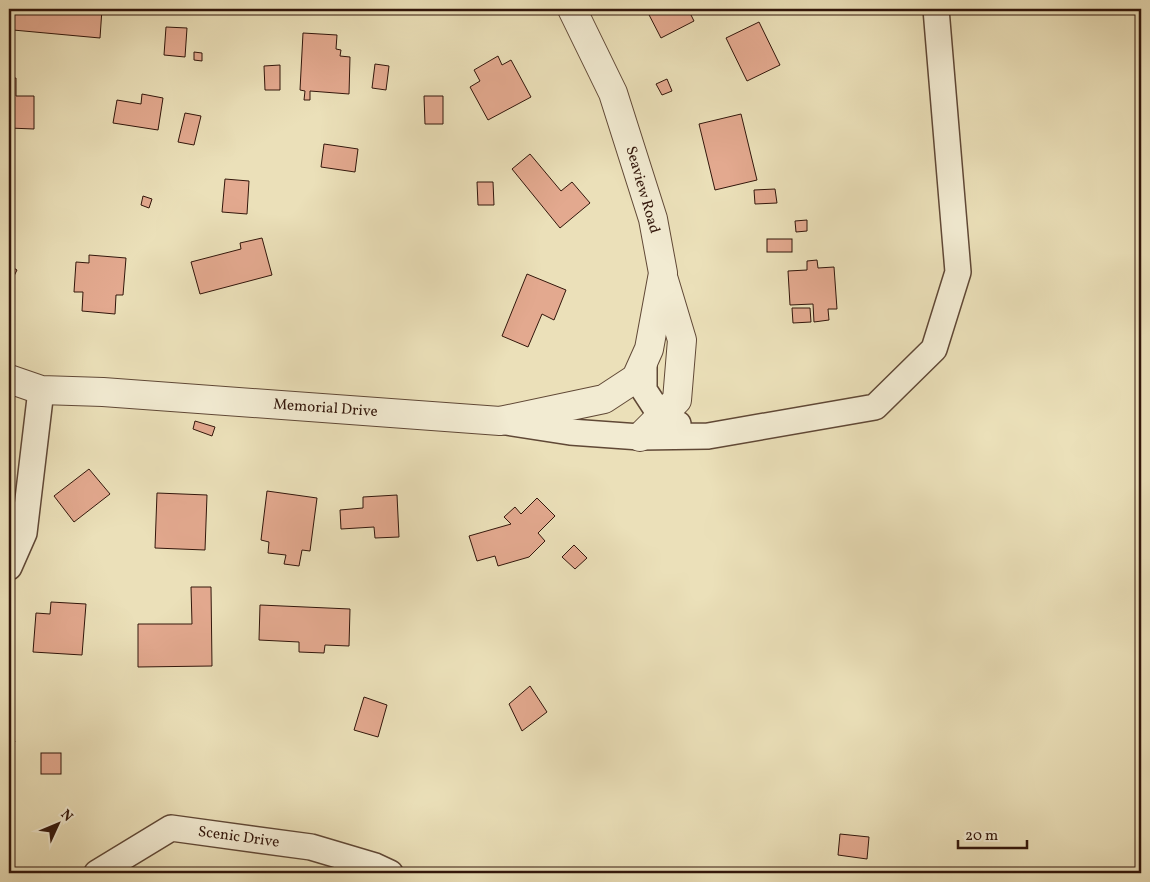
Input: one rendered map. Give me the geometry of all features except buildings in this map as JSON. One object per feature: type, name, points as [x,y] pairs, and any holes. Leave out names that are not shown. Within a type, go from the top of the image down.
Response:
[{"type":"street","name":"Seaview Road","points":[[572,9],[613,94],[654,219],[662,273],[649,349],[640,370]]},
{"type":"street","points":[[500,421],[570,432],[640,437],[708,436],[875,406],[934,348],[958,272],[936,9]]},
{"type":"street","points":[[640,437],[669,408],[682,340],[662,273]]},
{"type":"street","points":[[640,370],[644,390],[669,408],[692,421],[708,436]]},
{"type":"street","name":"Memorial Drive","points":[[9,380],[41,390],[103,392],[500,421],[604,399],[640,370]]},
{"type":"street","points":[[9,567],[24,533],[41,390]]},
{"type":"street","name":"Scenic Drive","points":[[97,873],[170,828],[311,847],[375,866],[390,873]]}]
